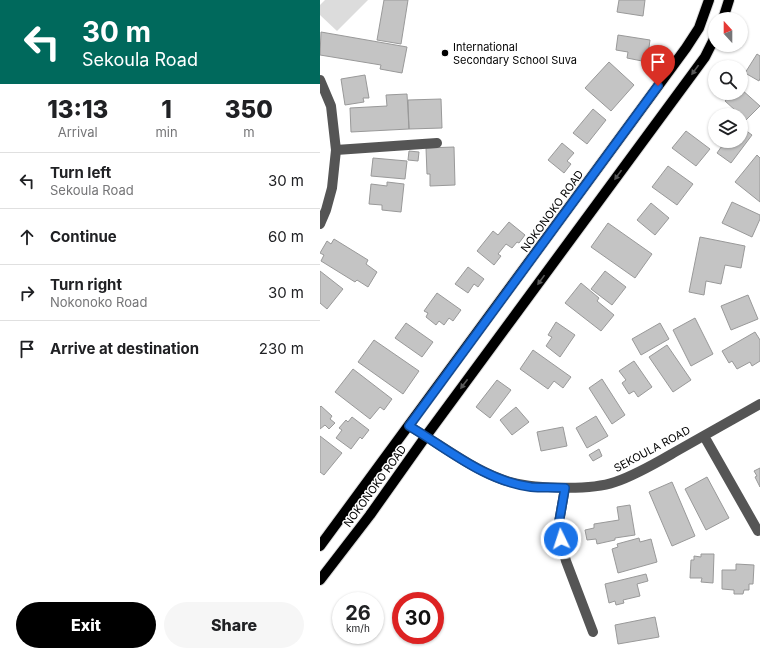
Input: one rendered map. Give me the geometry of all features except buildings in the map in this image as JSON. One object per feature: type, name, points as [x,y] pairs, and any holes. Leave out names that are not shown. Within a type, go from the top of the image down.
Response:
[{"type":"main road","name":"NOKONOKO ROAD","points":[[320,546],[686,48],[699,28],[709,0]]},
{"type":"main road","points":[[725,12],[729,0]]},
{"type":"main road","name":"NOKONOKO ROAD","points":[[320,580],[370,514],[700,63],[708,49]]},
{"type":"street","points":[[320,80],[331,106],[336,150],[332,188],[326,210],[320,224]]},
{"type":"street","points":[[336,150],[437,144]]},
{"type":"street","name":"SEKOULA ROAD","points":[[409,426],[458,458],[502,480],[531,487],[565,488],[615,483],[645,469],[760,404]]},
{"type":"street","points":[[704,436],[758,531]]},
{"type":"street","points":[[565,488],[558,528],[566,561],[593,632]]},
{"type":"shaded area","points":[[325,0],[368,0],[337,31],[320,15],[320,5]]},
{"type":"place","name":"International Secondary School Suva","points":[[445,53]]},
{"type":"route","points":[[561,539],[558,528],[565,488],[531,487],[502,480],[458,458],[409,426],[658,86]]}]
